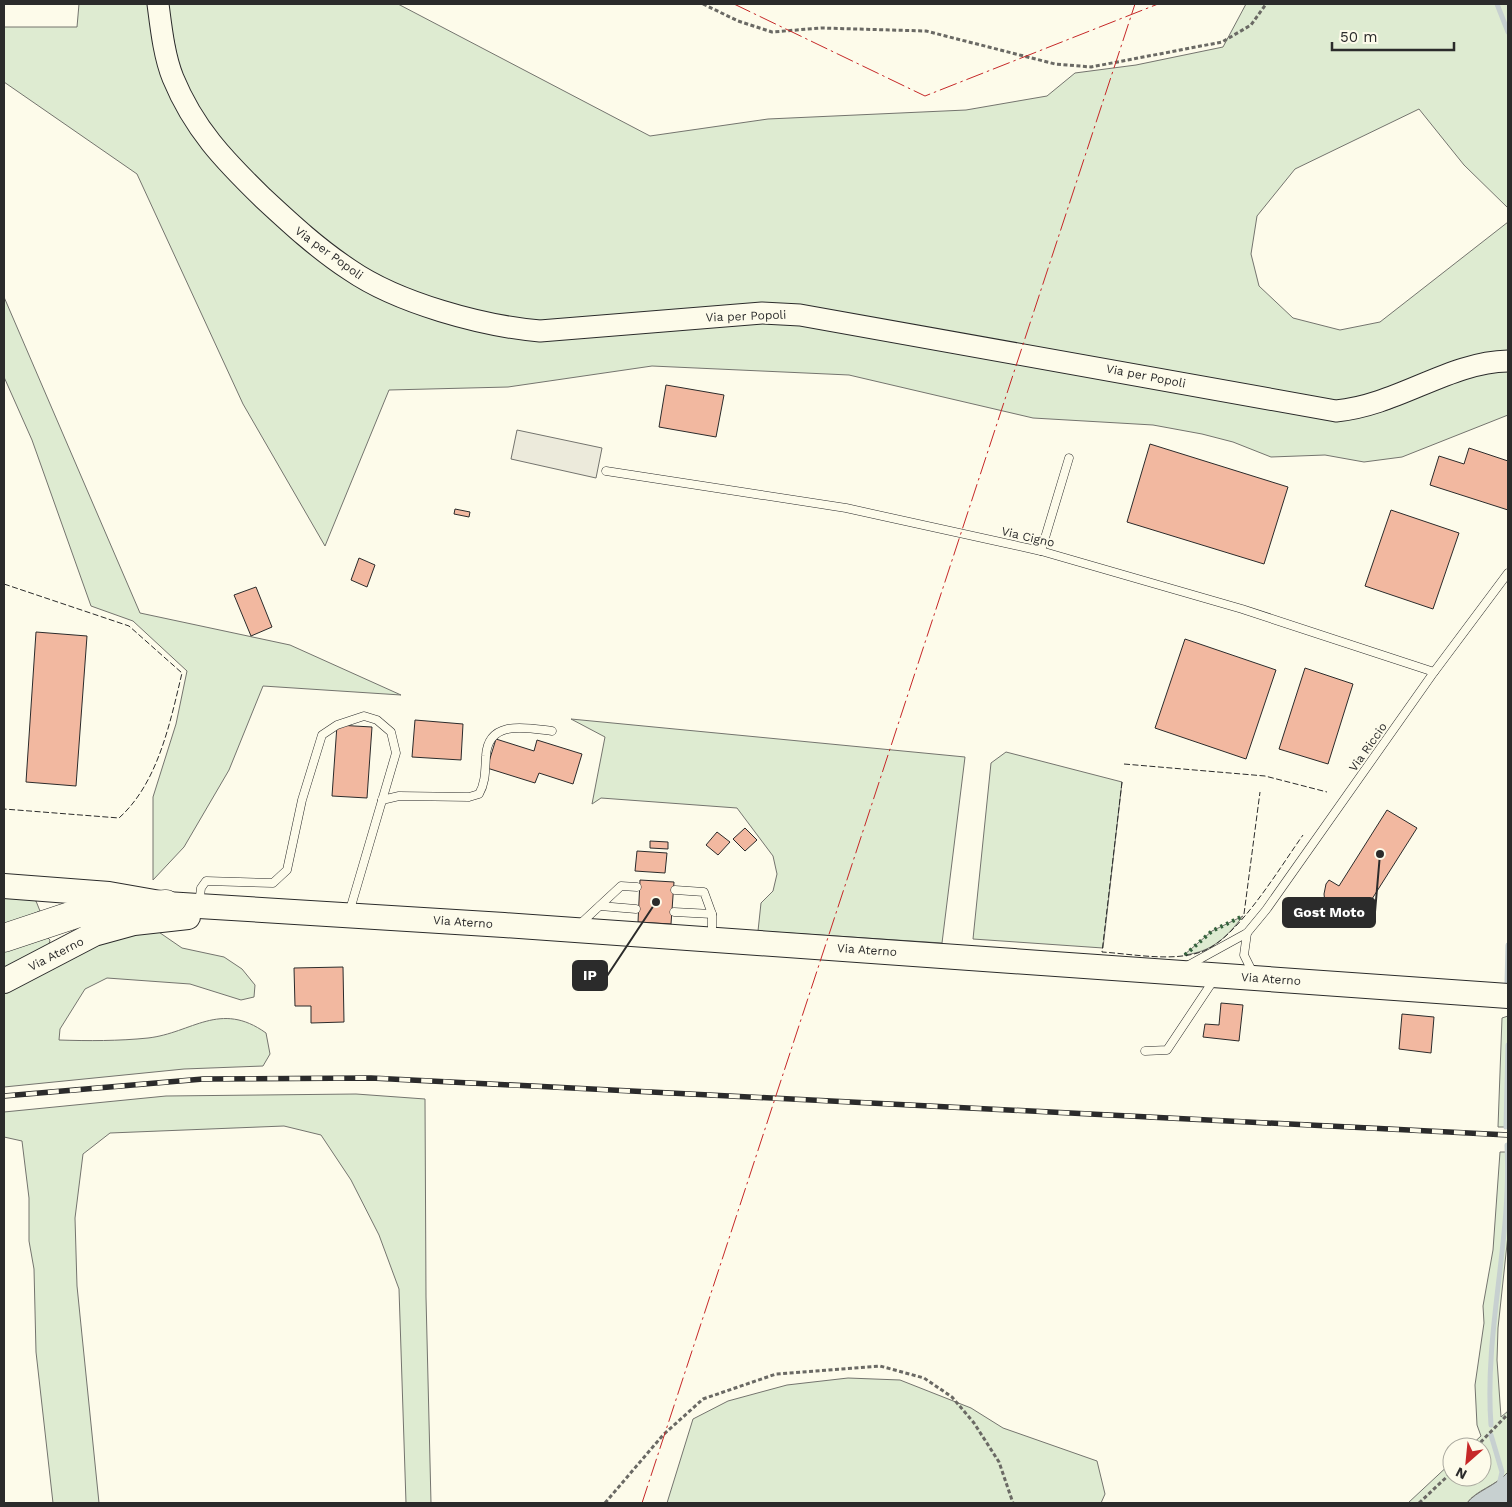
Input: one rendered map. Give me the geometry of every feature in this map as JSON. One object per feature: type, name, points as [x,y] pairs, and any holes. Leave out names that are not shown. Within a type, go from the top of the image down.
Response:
[{"type":"highway","points":[[4,938],[76,914],[104,909],[166,904]]},
{"type":"main road","name":"Via per Popoli","points":[[158,4],[172,76],[200,131],[217,152],[295,229],[351,271],[400,296],[449,312],[514,329],[540,331],[762,313],[800,315],[1336,411],[1358,409],[1387,401],[1467,367],[1508,361]]},
{"type":"main road","name":"Via Aterno","points":[[4,886],[109,894],[166,904],[348,914],[1508,996]]},
{"type":"main road","name":"Via Aterno","points":[[4,981],[94,934],[134,923],[208,914],[227,907]]},
{"type":"lane","points":[[1041,551],[1069,458]]},
{"type":"lane","name":"Via Cigno","points":[[606,471],[846,508],[1041,551],[1242,608],[1434,672]]},
{"type":"lane","name":"Via Riccio","points":[[1176,972],[1221,949],[1247,933],[1291,876],[1434,672],[1508,573]]},
{"type":"lane","points":[[198,905],[201,888],[206,881],[273,884],[287,870],[302,800],[322,735],[336,725],[364,716],[377,720],[391,732],[396,753],[348,914]]},
{"type":"lane","points":[[382,800],[398,796],[468,797],[479,794],[483,786],[486,751],[489,743],[497,733],[506,728],[521,727],[552,732]]},
{"type":"lane","points":[[573,930],[621,886],[637,887]]},
{"type":"lane","points":[[675,890],[704,892],[712,914],[712,940]]},
{"type":"lane","points":[[600,906],[636,909]]},
{"type":"lane","points":[[674,912],[712,914]]},
{"type":"lane","points":[[1247,933],[1244,955],[1255,978]]},
{"type":"lane","points":[[1145,1051],[1168,1050],[1217,975]]},
{"type":"path","points":[[703,4],[738,22],[772,32],[821,28],[926,31],[1055,64],[1092,68],[1222,42],[1251,25],[1266,4]]},
{"type":"path","points":[[605,1503],[663,1435],[703,1399],[776,1374],[880,1366],[924,1378],[952,1397],[974,1423],[999,1462],[1013,1503]]},
{"type":"path","points":[[1486,1437],[1508,1414]]},
{"type":"path","points":[[1419,1503],[1442,1481]]},
{"type":"green space","points":[[79,4],[149,4],[164,78],[289,235],[513,337],[762,322],[800,323],[1359,417],[1390,409],[1470,376],[1508,370],[1508,415],[1402,457],[1364,462],[1325,455],[1271,457],[1233,442],[1153,425],[1033,418],[849,375],[652,366],[508,387],[389,390],[325,546],[243,404],[137,174],[4,82],[4,27],[77,27]]},
{"type":"green space","points":[[167,4],[398,4],[650,136],[768,119],[966,110],[1047,96],[1075,73],[1136,65],[1223,47],[1246,4],[1508,4],[1508,208],[1464,165],[1419,109],[1295,169],[1257,216],[1251,254],[1259,286],[1293,318],[1340,330],[1380,322],[1508,222],[1508,352],[1384,393],[1336,402],[890,321],[559,322],[516,320],[444,302],[403,288],[356,264],[301,222],[207,126],[180,73]]},
{"type":"green space","points":[[4,297],[140,613],[290,645],[401,695],[263,686],[229,770],[184,847],[153,880],[153,797],[176,724],[187,671],[133,621],[91,606],[32,440],[4,377]]},
{"type":"green space","points":[[571,719],[965,757],[942,943],[758,931],[761,903],[773,891],[777,874],[773,856],[737,808],[601,798],[592,804],[605,737]]},
{"type":"green space","points":[[1006,752],[1122,782],[1103,948],[973,939],[991,763]]},
{"type":"green space","points":[[4,897],[27,898],[36,901],[40,911],[4,926]]},
{"type":"green space","points":[[1243,916],[1225,937],[1211,947],[1203,951],[1184,955],[1212,931]]},
{"type":"green space","points":[[150,926],[182,948],[224,957],[242,969],[255,985],[254,997],[241,1000],[190,984],[107,978],[85,989],[60,1029],[59,1040],[126,1040],[148,1038],[164,1035],[206,1021],[234,1019],[250,1024],[266,1033],[270,1054],[263,1066],[184,1069],[4,1087],[4,987],[78,948]]},
{"type":"green space","points":[[45,935],[50,940],[48,949],[4,969],[4,947]]},
{"type":"green space","points":[[1508,1016],[1508,1127],[1498,1127],[1502,1018]]},
{"type":"green space","points":[[356,1094],[425,1099],[426,1297],[431,1503],[406,1503],[399,1289],[379,1235],[351,1180],[321,1135],[284,1126],[110,1133],[83,1154],[75,1218],[77,1286],[99,1503],[53,1503],[36,1352],[34,1269],[29,1241],[29,1198],[22,1141],[4,1137],[4,1112],[166,1096]]},
{"type":"green space","points":[[1500,1152],[1508,1152],[1508,1235],[1498,1328],[1497,1360],[1501,1417],[1508,1411],[1508,1472],[1492,1485],[1492,1437],[1480,1437],[1477,1425],[1475,1385],[1484,1323],[1483,1306],[1493,1250]]},
{"type":"green space","points":[[848,1378],[900,1380],[971,1408],[1003,1428],[1097,1461],[1105,1494],[1101,1503],[667,1503],[693,1419],[728,1401],[787,1385]]},
{"type":"green space","points":[[1442,1471],[1442,1487],[1489,1487],[1467,1503],[1408,1503]]},
{"type":"shaded area","points":[[517,430],[602,448],[596,478],[511,459]]},
{"type":"shaded area","points":[[1508,1472],[1508,1503],[1467,1503],[1476,1495],[1489,1487],[1492,1487],[1492,1485]]},
{"type":"building","points":[[666,385],[724,395],[716,437],[659,427]]},
{"type":"building","points":[[1150,444],[1288,487],[1264,564],[1127,522]]},
{"type":"building","points":[[1469,448],[1508,461],[1508,510],[1430,485],[1439,456],[1464,464]]},
{"type":"building","points":[[455,509],[470,512],[469,517],[454,514]]},
{"type":"building","points":[[1391,510],[1459,533],[1433,609],[1365,586]]},
{"type":"building","points":[[359,558],[375,565],[367,587],[351,580]]},
{"type":"building","points":[[256,587],[272,627],[251,636],[234,595]]},
{"type":"building","points":[[36,632],[87,636],[76,786],[26,782]]},
{"type":"building","points":[[1185,639],[1276,670],[1246,759],[1155,728]]},
{"type":"building","points":[[1305,668],[1353,684],[1328,764],[1279,749]]},
{"type":"building","points":[[415,720],[463,724],[461,760],[412,757]]},
{"type":"building","points":[[337,725],[372,727],[367,798],[332,796]]},
{"type":"building","points":[[496,739],[534,751],[537,740],[582,754],[573,784],[539,773],[535,783],[487,768]]},
{"type":"building","points":[[1387,810],[1417,828],[1365,910],[1350,918],[1337,916],[1325,903],[1326,884],[1329,880],[1339,886]]},
{"type":"building","points":[[745,828],[757,840],[745,851],[733,839]]},
{"type":"building","points":[[717,832],[730,842],[718,855],[706,845]]},
{"type":"building","points":[[650,841],[668,842],[668,849],[650,848]]},
{"type":"building","points":[[637,851],[667,853],[665,873],[635,871]]},
{"type":"building","points":[[640,880],[674,882],[671,924],[638,922]]},
{"type":"building","points":[[343,967],[344,1022],[311,1023],[311,1006],[295,1006],[294,968]]},
{"type":"building","points":[[1221,1003],[1243,1005],[1239,1041],[1203,1037],[1205,1024],[1219,1025]]},
{"type":"building","points":[[1402,1014],[1434,1017],[1431,1053],[1399,1049]]},
{"type":"waterway","points":[[1497,4],[1508,32]]},
{"type":"waterway","points":[[1507,984],[1508,945]]},
{"type":"waterway","points":[[1506,1127],[1508,1045]]},
{"type":"waterway","points":[[1491,1425],[1491,1355],[1506,1215],[1507,1145]]},
{"type":"waterway","points":[[1491,1435],[1502,1472],[1498,1489]]},
{"type":"railway","points":[[4,1096],[203,1079],[371,1078],[1508,1135]]},
{"type":"hedge","points":[[1185,955],[1212,931],[1243,916]]},
{"type":"fence","points":[[4,584],[129,626],[182,673],[173,712],[153,770],[144,788],[119,818],[4,809]]},
{"type":"fence","points":[[1124,764],[1265,776],[1327,792]]},
{"type":"fence","points":[[1122,782],[1102,952],[1165,957],[1189,955],[1201,952],[1215,945],[1229,933],[1257,901],[1303,835]]},
{"type":"fence","points":[[1244,914],[1260,792]]},
{"type":"power","points":[[734,4],[925,96],[1158,4]]},
{"type":"power","points":[[642,1503],[1135,4]]},
{"type":"place","name":"Gost Moto","points":[[1380,854]]},
{"type":"place","name":"IP","points":[[656,902]]}]
